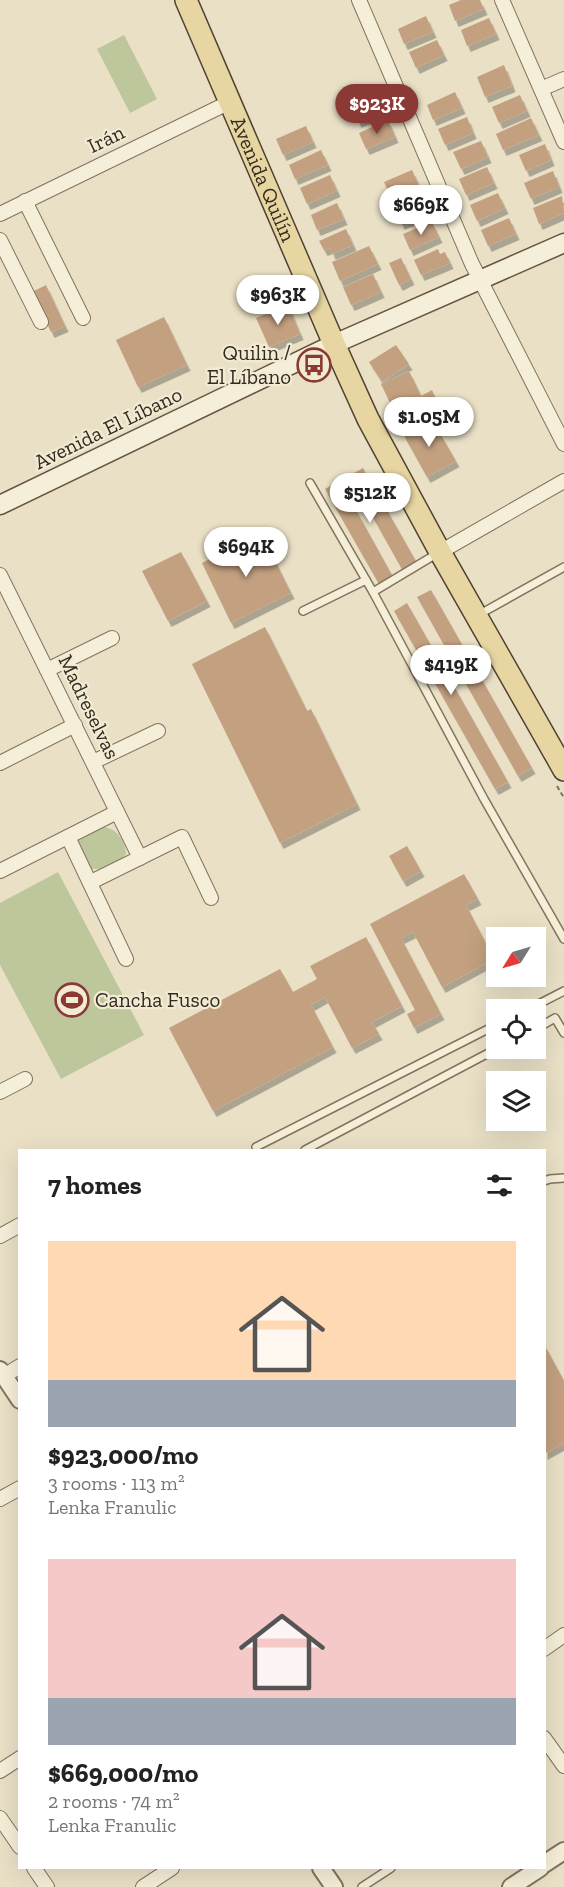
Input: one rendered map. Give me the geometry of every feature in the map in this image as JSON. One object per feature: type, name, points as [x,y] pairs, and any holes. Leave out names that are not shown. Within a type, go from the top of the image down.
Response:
[{"type":"main road","name":"Avenida Quilín","points":[[186,0],[368,419],[440,552],[564,770]]},
{"type":"main road","name":"Avenida El Líbano","points":[[0,505],[334,344],[564,243]]},
{"type":"street","points":[[359,0],[480,279],[564,444]]},
{"type":"street","points":[[502,0],[564,142]]},
{"type":"street","points":[[541,89],[564,79]]},
{"type":"street","name":"Irán","points":[[0,214],[230,102]]},
{"type":"street","points":[[25,201],[83,318]]},
{"type":"street","points":[[0,240],[41,322]]},
{"type":"street","points":[[440,552],[564,481]]},
{"type":"street","name":"Madreselvas","points":[[0,575],[140,858]]},
{"type":"street","points":[[47,670],[112,638]]},
{"type":"street","points":[[0,763],[75,725]]},
{"type":"street","points":[[93,762],[158,731]]},
{"type":"street","points":[[0,871],[117,812]]},
{"type":"street","points":[[68,837],[126,959]]},
{"type":"street","points":[[91,882],[182,837],[211,898]]},
{"type":"street","points":[[0,1092],[25,1079]]},
{"type":"street","points":[[0,1236],[18,1227]]},
{"type":"street","points":[[7,1386],[18,1369]]},
{"type":"street","points":[[0,1499],[18,1489]]},
{"type":"street","points":[[546,1648],[564,1635]]},
{"type":"street","points":[[546,1741],[564,1767]]},
{"type":"street","points":[[0,1771],[18,1759]]},
{"type":"street","points":[[0,1818],[18,1844]]},
{"type":"street","points":[[546,1863],[564,1851]]},
{"type":"street","points":[[35,1869],[47,1887]]},
{"type":"street","points":[[143,1887],[170,1869]]},
{"type":"street","points":[[322,1869],[334,1887]]},
{"type":"street","points":[[511,1887],[538,1869]]},
{"type":"lane","points":[[310,483],[373,592],[484,799],[564,939]]},
{"type":"lane","points":[[373,592],[440,552]]},
{"type":"lane","points":[[477,616],[564,567]]},
{"type":"lane","points":[[303,611],[366,580]]},
{"type":"lane","points":[[546,1000],[564,991]]},
{"type":"lane","points":[[546,1023],[555,1018],[564,1033]]},
{"type":"lane","points":[[256,1147],[486,1030]]},
{"type":"lane","points":[[307,1149],[486,1054]]},
{"type":"lane","points":[[546,1180],[564,1178]]},
{"type":"lane","points":[[362,1887],[389,1869]]},
{"type":"green space","points":[[124,35],[157,99],[130,113],[97,49]]},
{"type":"green space","points":[[103,827],[119,836],[126,854],[109,866],[98,869],[88,868],[77,841]]},
{"type":"green space","name":"Cancha Fusco","points":[[58,872],[144,1035],[61,1079],[0,965],[0,903]]},
{"type":"building","points":[[461,0],[480,0],[484,9],[455,21],[449,5]]},
{"type":"building","points":[[426,16],[433,32],[404,44],[398,29]]},
{"type":"building","points":[[489,18],[496,34],[467,46],[461,30]]},
{"type":"building","points":[[437,40],[444,55],[416,68],[409,52]]},
{"type":"building","points":[[504,65],[512,86],[485,97],[477,77]]},
{"type":"building","points":[[378,91],[386,110],[358,122],[350,103]]},
{"type":"building","points":[[455,92],[462,108],[433,120],[427,105]]},
{"type":"building","points":[[520,95],[527,111],[499,123],[492,107]]},
{"type":"building","points":[[467,117],[473,133],[445,145],[438,129]]},
{"type":"building","points":[[531,118],[539,135],[503,150],[496,134]]},
{"type":"building","points":[[388,120],[395,137],[366,149],[359,133]]},
{"type":"building","points":[[306,126],[313,142],[283,155],[276,139]]},
{"type":"building","points":[[481,141],[488,157],[461,169],[453,152]]},
{"type":"building","points":[[545,144],[551,160],[526,171],[519,155]]},
{"type":"building","points":[[321,150],[328,165],[295,179],[289,165]]},
{"type":"building","points":[[487,167],[494,183],[466,195],[459,179]]},
{"type":"building","points":[[412,170],[419,186],[391,198],[384,182]]},
{"type":"building","points":[[553,171],[559,187],[531,199],[524,183]]},
{"type":"building","points":[[330,175],[337,191],[307,204],[300,188]]},
{"type":"building","points":[[498,193],[505,208],[477,221],[470,205]]},
{"type":"building","points":[[424,196],[431,211],[401,224],[395,208]]},
{"type":"building","points":[[562,196],[564,213],[539,224],[533,208]]},
{"type":"building","points":[[337,203],[344,219],[317,230],[311,215]]},
{"type":"building","points":[[509,218],[516,234],[488,246],[481,230]]},
{"type":"building","points":[[432,222],[439,237],[410,250],[403,234]]},
{"type":"building","points":[[346,229],[353,245],[332,254],[330,248],[324,250],[319,241]]},
{"type":"building","points":[[369,246],[378,264],[340,281],[332,262]]},
{"type":"building","points":[[438,249],[440,254],[445,252],[450,263],[421,275],[414,260]]},
{"type":"building","points":[[401,258],[411,279],[399,285],[389,263]]},
{"type":"building","points":[[373,274],[381,292],[351,305],[343,287]]},
{"type":"building","points":[[46,285],[65,326],[51,332],[32,292]]},
{"type":"building","points":[[288,305],[300,334],[269,347],[256,318]]},
{"type":"building","points":[[164,317],[187,365],[138,387],[116,340]]},
{"type":"building","points":[[396,345],[409,364],[382,382],[369,362]]},
{"type":"building","points":[[409,371],[421,396],[432,390],[440,407],[401,426],[381,384]]},
{"type":"building","points":[[431,418],[456,461],[427,477],[403,434]]},
{"type":"building","points":[[363,468],[417,563],[403,571],[357,489],[347,494],[393,577],[379,584],[325,489]]},
{"type":"building","points":[[261,533],[291,593],[231,623],[202,563]]},
{"type":"building","points":[[181,552],[207,601],[168,621],[142,571]]},
{"type":"building","points":[[431,590],[532,768],[518,776],[417,597]]},
{"type":"building","points":[[407,603],[508,782],[495,789],[394,611]]},
{"type":"building","points":[[265,627],[307,711],[311,709],[357,804],[280,843],[192,664]]},
{"type":"building","points":[[407,846],[421,871],[403,881],[389,856]]},
{"type":"building","points":[[464,874],[478,899],[466,905],[486,944],[486,963],[442,987],[413,932],[401,938],[441,1014],[414,1028],[407,1014],[415,1010],[370,924]]},
{"type":"building","points":[[366,937],[402,1006],[372,1022],[379,1034],[352,1048],[325,997],[311,1005],[333,1047],[213,1111],[169,1028],[280,969],[293,992],[317,979],[310,966]]},
{"type":"building","points":[[546,1348],[564,1381],[564,1443],[546,1453]]},
{"type":"place","name":"Quilin / El Líbano","points":[[314,365]]},
{"type":"place","name":"Cancha Fusco","points":[[72,1000]]}]
